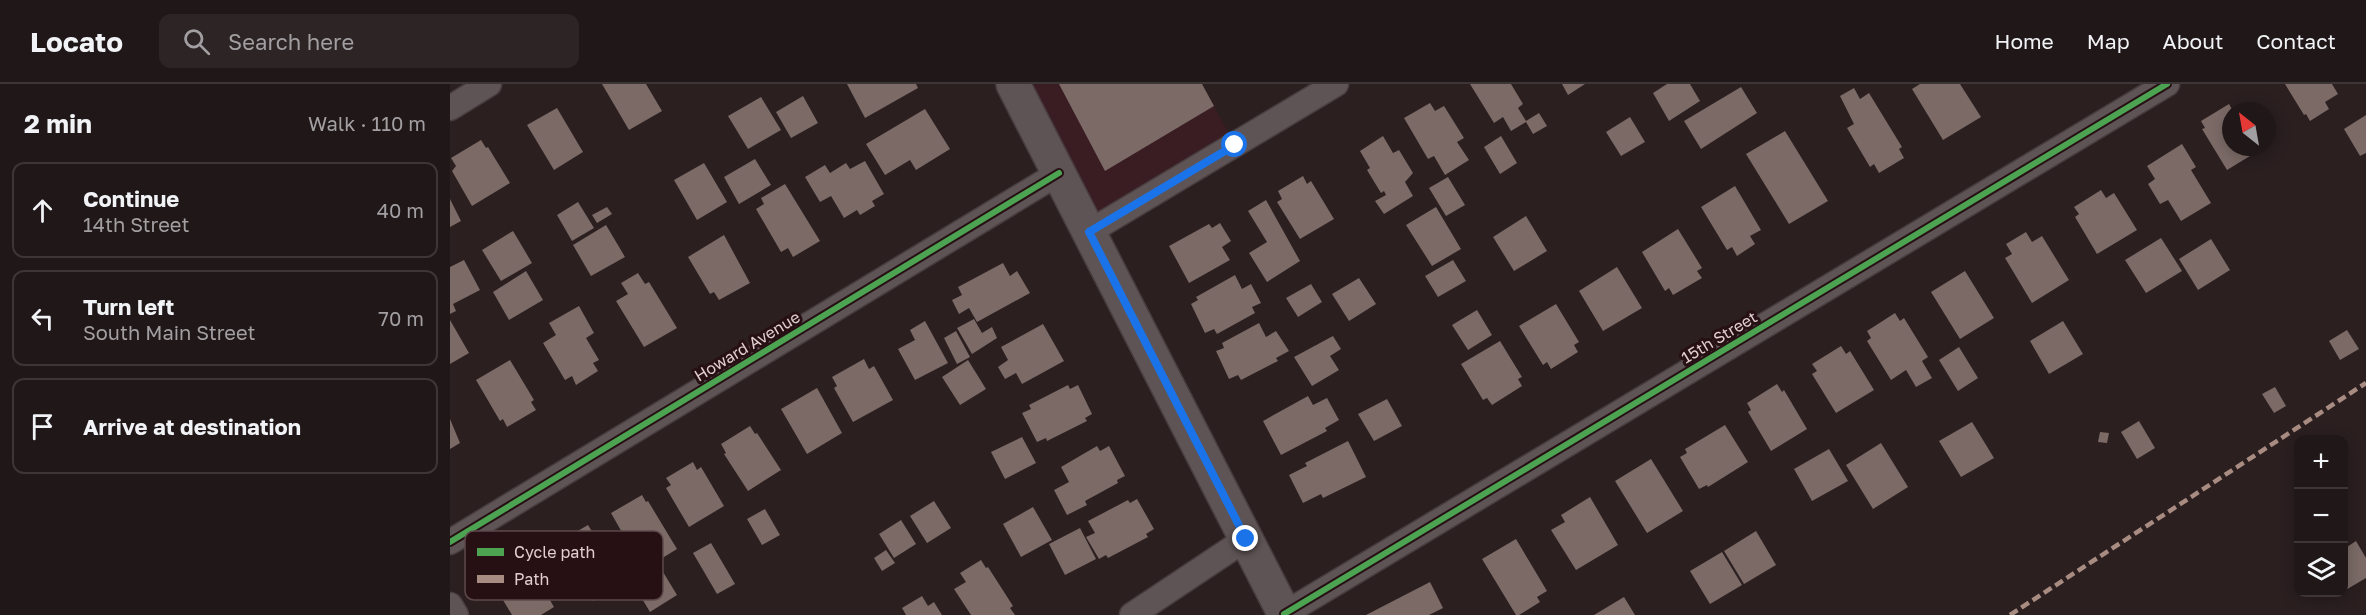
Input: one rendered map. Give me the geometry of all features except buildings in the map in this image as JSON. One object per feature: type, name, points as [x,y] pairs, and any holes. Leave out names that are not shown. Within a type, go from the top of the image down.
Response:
[{"type":"main road","points":[[1014,84],[1285,615]]},
{"type":"street","points":[[450,108],[489,84]]},
{"type":"street","points":[[1089,232],[1336,84]]},
{"type":"street","name":"15th Street","points":[[1285,615],[2134,92],[2167,84]]},
{"type":"street","name":"Howard Avenue","points":[[468,531],[1059,173]]},
{"type":"street","name":"Howard Avenue","points":[[450,542],[465,533]]},
{"type":"street","points":[[1132,615],[1246,539]]},
{"type":"street","points":[[450,604],[456,615]]},
{"type":"shaded area","points":[[1014,84],[1202,84],[1235,145],[1089,232]]},
{"type":"marked path","points":[[2010,615],[2366,383]]},
{"type":"cycle path","points":[[1284,614],[2167,84]]},
{"type":"cycle path","points":[[468,531],[1059,173]]},
{"type":"cycle path","points":[[450,542],[465,533]]},
{"type":"route","points":[[1235,145],[1089,232],[1246,539]]}]
